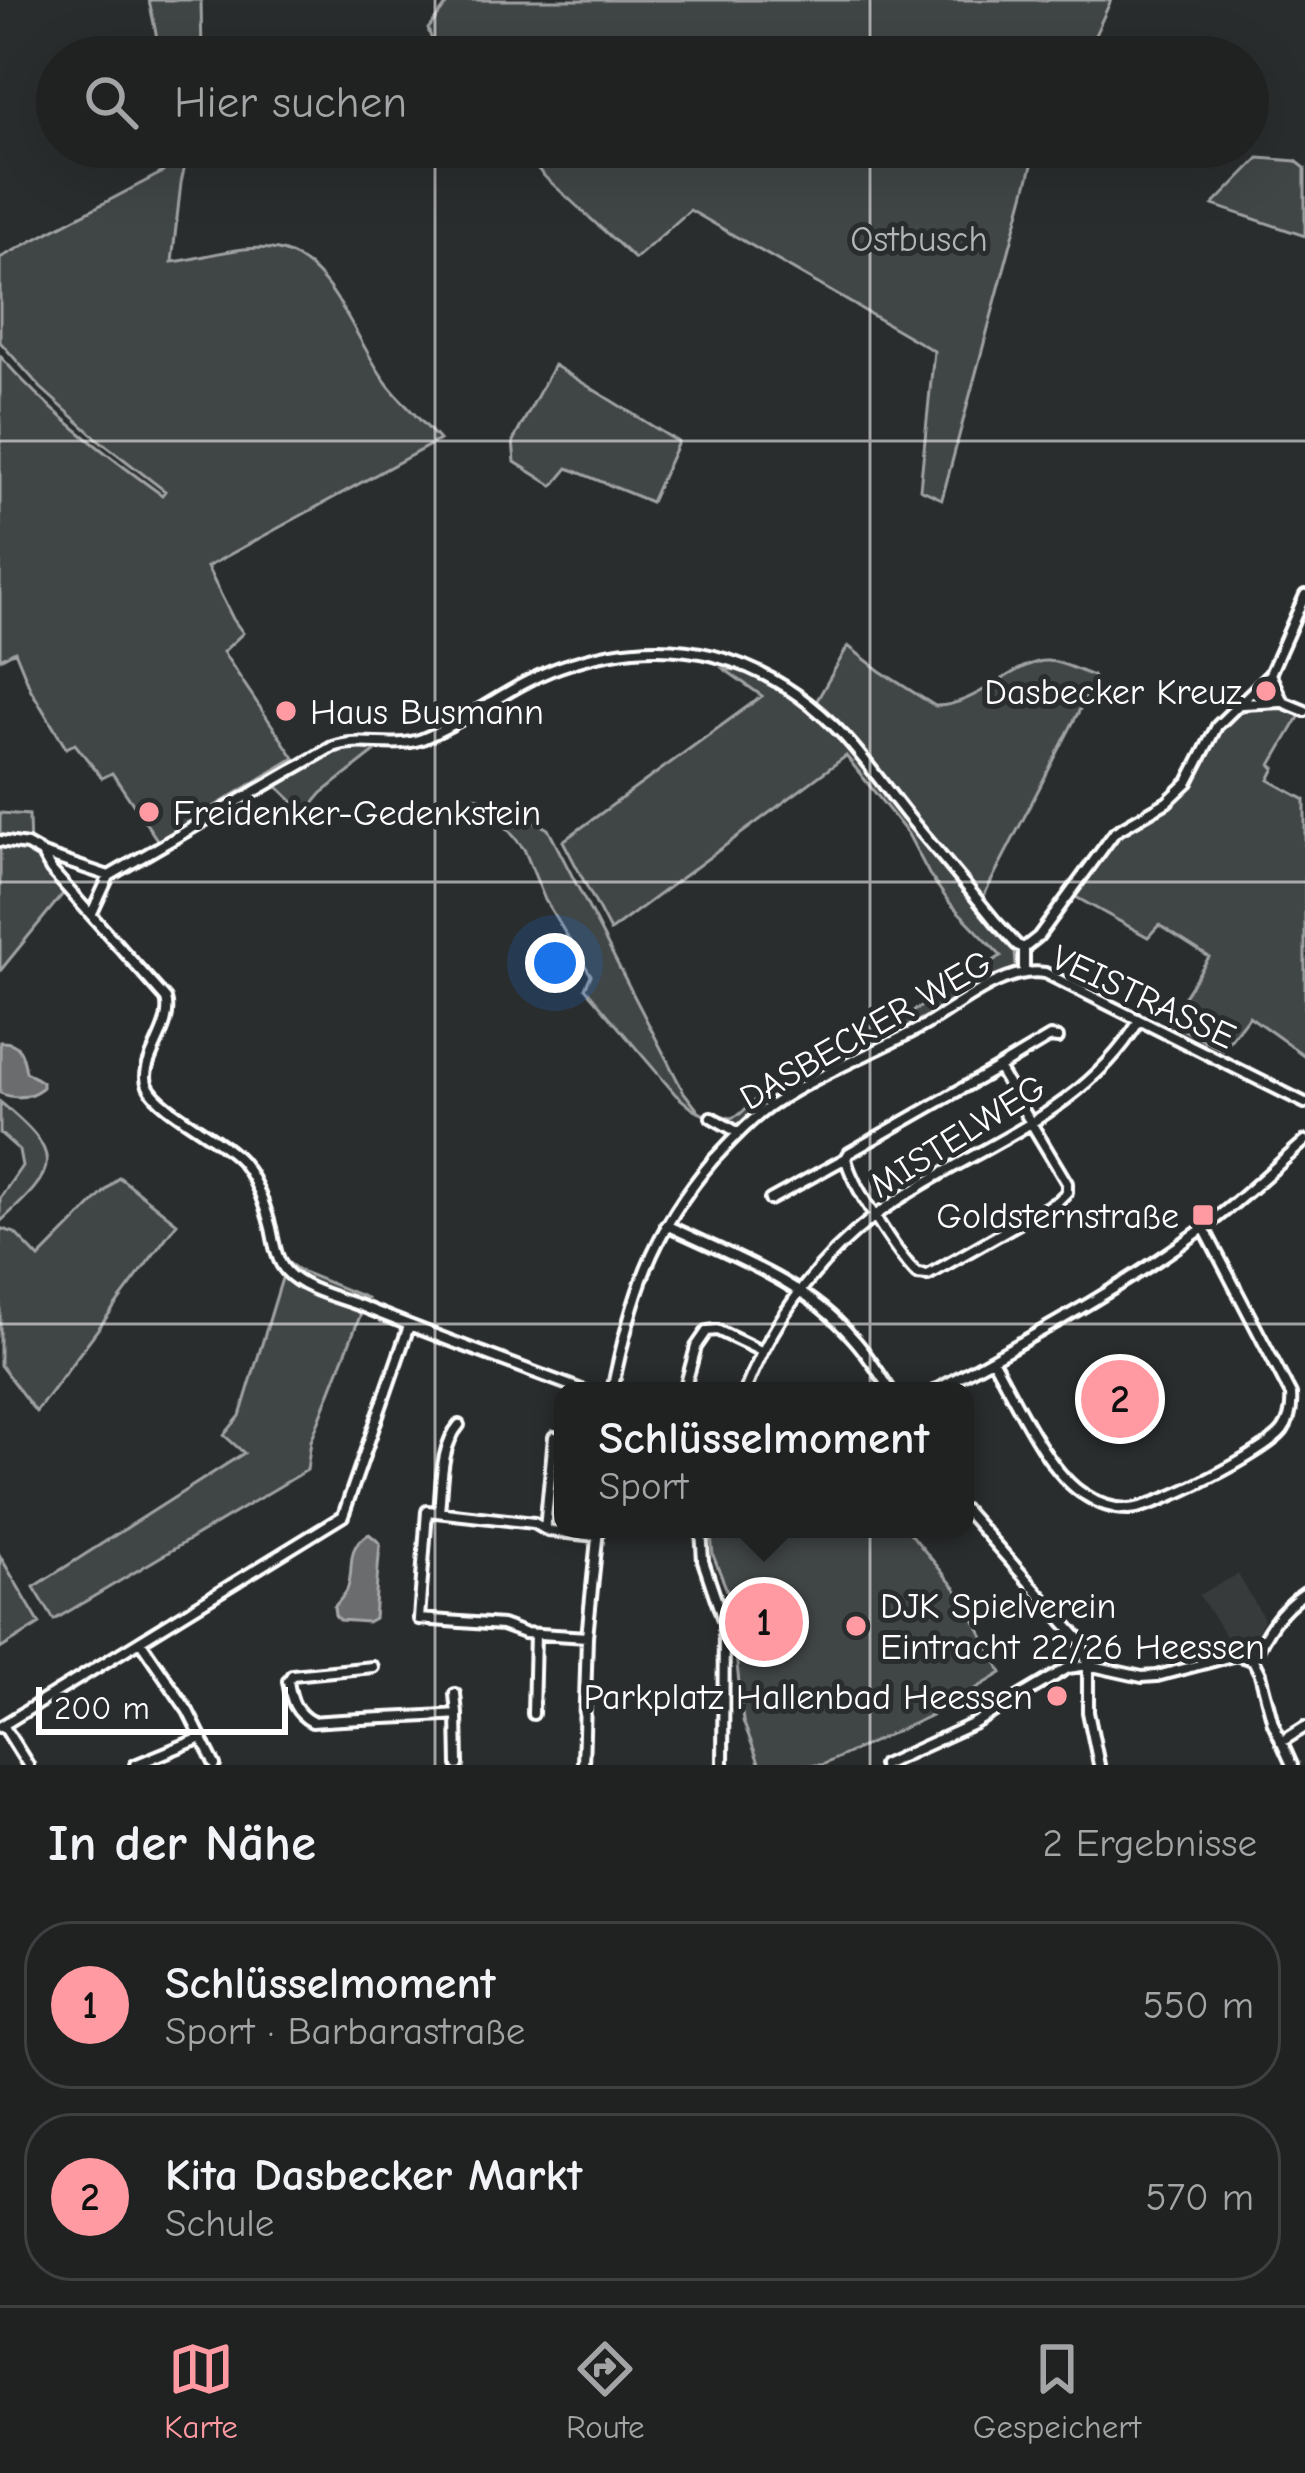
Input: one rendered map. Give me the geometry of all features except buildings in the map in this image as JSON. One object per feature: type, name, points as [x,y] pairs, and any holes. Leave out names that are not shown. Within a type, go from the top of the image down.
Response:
[{"type":"street","points":[[1024,948],[1038,937],[1115,832],[1167,802],[1188,782],[1217,726],[1270,674],[1305,595]]},
{"type":"street","points":[[92,915],[109,876],[332,747],[351,741],[388,745],[417,741],[557,668],[606,654],[652,648],[725,657],[776,682],[828,721],[995,921],[1024,948]]},
{"type":"street","points":[[1270,674],[1283,702]]},
{"type":"street","points":[[1242,704],[1283,702],[1305,711]]},
{"type":"street","points":[[0,841],[27,845],[109,876]]},
{"type":"street","points":[[43,854],[51,870],[166,999],[168,1018],[146,1076],[148,1086],[159,1100],[243,1164],[261,1199],[285,1269],[298,1281],[561,1382]]},
{"type":"street","points":[[1024,948],[1024,971]]},
{"type":"street","name":"VEISTRASSE","points":[[1024,971],[1045,973],[1305,1103]]},
{"type":"street","name":"DASBECKER WEG","points":[[614,1382],[648,1260],[693,1184],[739,1133],[779,1100],[1024,971]]},
{"type":"street","name":"MISTELWEG","points":[[748,1382],[760,1351],[799,1292],[830,1256],[876,1215],[1062,1103],[1102,1070],[1139,1021]]},
{"type":"street","points":[[770,1200],[1050,1037],[1058,1038]]},
{"type":"street","points":[[845,1158],[848,1171],[913,1270],[928,1275],[1058,1201],[1067,1192],[1067,1183],[998,1068]]},
{"type":"street","points":[[710,1117],[739,1133]]},
{"type":"street","points":[[950,1382],[1126,1282],[1204,1228],[1305,1141]]},
{"type":"street","points":[[666,1225],[759,1269],[818,1305],[854,1338],[885,1382]]},
{"type":"street","points":[[992,1359],[1064,1481],[1100,1503],[1125,1509],[1150,1506],[1268,1444],[1286,1427],[1291,1395],[1204,1228]]},
{"type":"street","points":[[28,1765],[2,1726],[343,1516],[409,1325]]},
{"type":"street","points":[[686,1382],[696,1347],[707,1331],[717,1330],[760,1351]]},
{"type":"street","points":[[439,1512],[446,1451],[459,1425]]},
{"type":"street","points":[[545,1529],[554,1437]]},
{"type":"street","points":[[554,1530],[534,1523],[427,1511],[419,1618],[587,1637]]},
{"type":"street","points":[[974,1520],[1080,1640],[1088,1665],[1088,1712],[1099,1765]]},
{"type":"street","points":[[583,1765],[587,1637],[597,1538]]},
{"type":"street","points":[[702,1538],[704,1561],[724,1623],[723,1765]]},
{"type":"street","points":[[1253,1660],[1270,1626],[1305,1593]]},
{"type":"street","points":[[533,1714],[535,1634]]},
{"type":"street","points":[[140,1641],[172,1686],[215,1765]]},
{"type":"street","points":[[883,1765],[973,1724],[1068,1668],[1088,1665],[1157,1676],[1236,1655],[1257,1666],[1266,1705],[1292,1765]]},
{"type":"street","points":[[373,1666],[292,1675],[288,1681],[294,1705],[312,1722],[458,1714]]},
{"type":"street","points":[[455,1694],[458,1765]]},
{"type":"street","points":[[1281,1742],[1305,1727]]},
{"type":"street","points":[[135,1765],[201,1738]]},
{"type":"shaded area","points":[[0,1042],[17,1047],[26,1072],[42,1082],[42,1088],[22,1097],[0,1093]]},
{"type":"shaded area","points":[[1110,1355],[1139,1405],[1094,1437],[1081,1413],[1113,1393],[1090,1366]]},
{"type":"shaded area","points":[[369,1534],[380,1543],[374,1618],[339,1620],[334,1607],[347,1590],[353,1552]]},
{"type":"shaded area","points":[[1238,1574],[1264,1619],[1254,1641],[1234,1649],[1199,1595]]},
{"type":"green space","points":[[149,0],[201,0],[202,36],[157,36]]},
{"type":"green space","points":[[450,0],[1111,0],[1095,36],[430,36],[428,29]]},
{"type":"green space","points":[[1269,159],[1296,161],[1305,168],[1305,236],[1213,205],[1249,168],[1269,168]]},
{"type":"green space","points":[[164,168],[184,168],[172,262],[255,248],[282,251],[301,260],[331,290],[389,386],[439,440],[207,567],[243,633],[223,652],[294,758],[158,841],[112,773],[102,778],[75,744],[66,748],[31,690],[15,651],[0,659],[0,356],[77,430],[162,495],[165,491],[41,388],[0,342],[0,258]]},
{"type":"green space","name":"Ostbusch","points":[[537,168],[1031,168],[942,499],[920,489],[934,351],[690,210],[635,259]]},
{"type":"green space","points":[[554,365],[678,442],[651,502],[568,468],[553,486],[515,462],[513,441]]},
{"type":"green space","points":[[848,646],[935,706],[966,699],[1036,662],[1059,663],[1095,680],[983,897],[1014,937],[1016,967],[783,1095],[740,1127],[731,1125],[717,1117],[740,1114],[770,1086],[866,1041],[1001,956],[949,902],[908,834],[846,756],[610,931],[563,841],[762,696],[724,669],[747,671],[809,709]]},
{"type":"green space","points":[[1257,705],[1302,712],[1271,765],[1275,768],[1269,780],[1305,800],[1305,1056],[1249,1016],[1223,1050],[1168,1022],[1209,957],[1159,925],[1148,937],[1074,896],[1110,843],[1180,794],[1197,774],[1221,729]]},
{"type":"green space","points":[[353,746],[376,751],[322,793],[305,813],[275,784],[327,755]]},
{"type":"green space","points":[[474,796],[512,809],[548,829],[683,1091],[699,1112],[727,1126],[694,1110],[676,1095],[585,988],[591,975],[545,900],[524,849]]},
{"type":"green space","points":[[0,813],[29,815],[30,851],[66,890],[0,971]]},
{"type":"green space","points":[[0,1102],[35,1136],[46,1162],[34,1188],[0,1222],[0,1198],[22,1166],[19,1150],[0,1133]]},
{"type":"green space","points":[[119,1177],[177,1223],[36,1412],[0,1365],[0,1228],[15,1233],[39,1258]]},
{"type":"green space","points":[[287,1262],[367,1298],[311,1441],[307,1470],[54,1620],[34,1587],[244,1453],[224,1435],[240,1416]]},
{"type":"green space","name":"DJK Spielverein Eintracht 22/26 Heessen","points":[[711,1538],[914,1538],[964,1599],[1002,1673],[932,1715],[822,1765],[760,1765],[743,1721],[730,1598]]},
{"type":"green space","points":[[0,1556],[40,1624],[0,1649]]},
{"type":"place","name":"Dasbecker Kreuz","points":[[1266,691]]},
{"type":"place","name":"Haus Busmann","points":[[286,711]]},
{"type":"place","name":"Freidenker-Gedenkstein","points":[[149,812]]},
{"type":"place","name":"Goldsternstraße","points":[[1203,1215]]},
{"type":"place","name":"Kita Dasbecker Markt","points":[[1120,1399]]},
{"type":"place","name":"Schlüsselmoment","points":[[764,1622]]},
{"type":"place","name":"DJK Spielverein Eintracht 22/26 Heessen","points":[[856,1626]]},
{"type":"place","name":"Parkplatz Hallenbad Heessen","points":[[1057,1696]]}]
